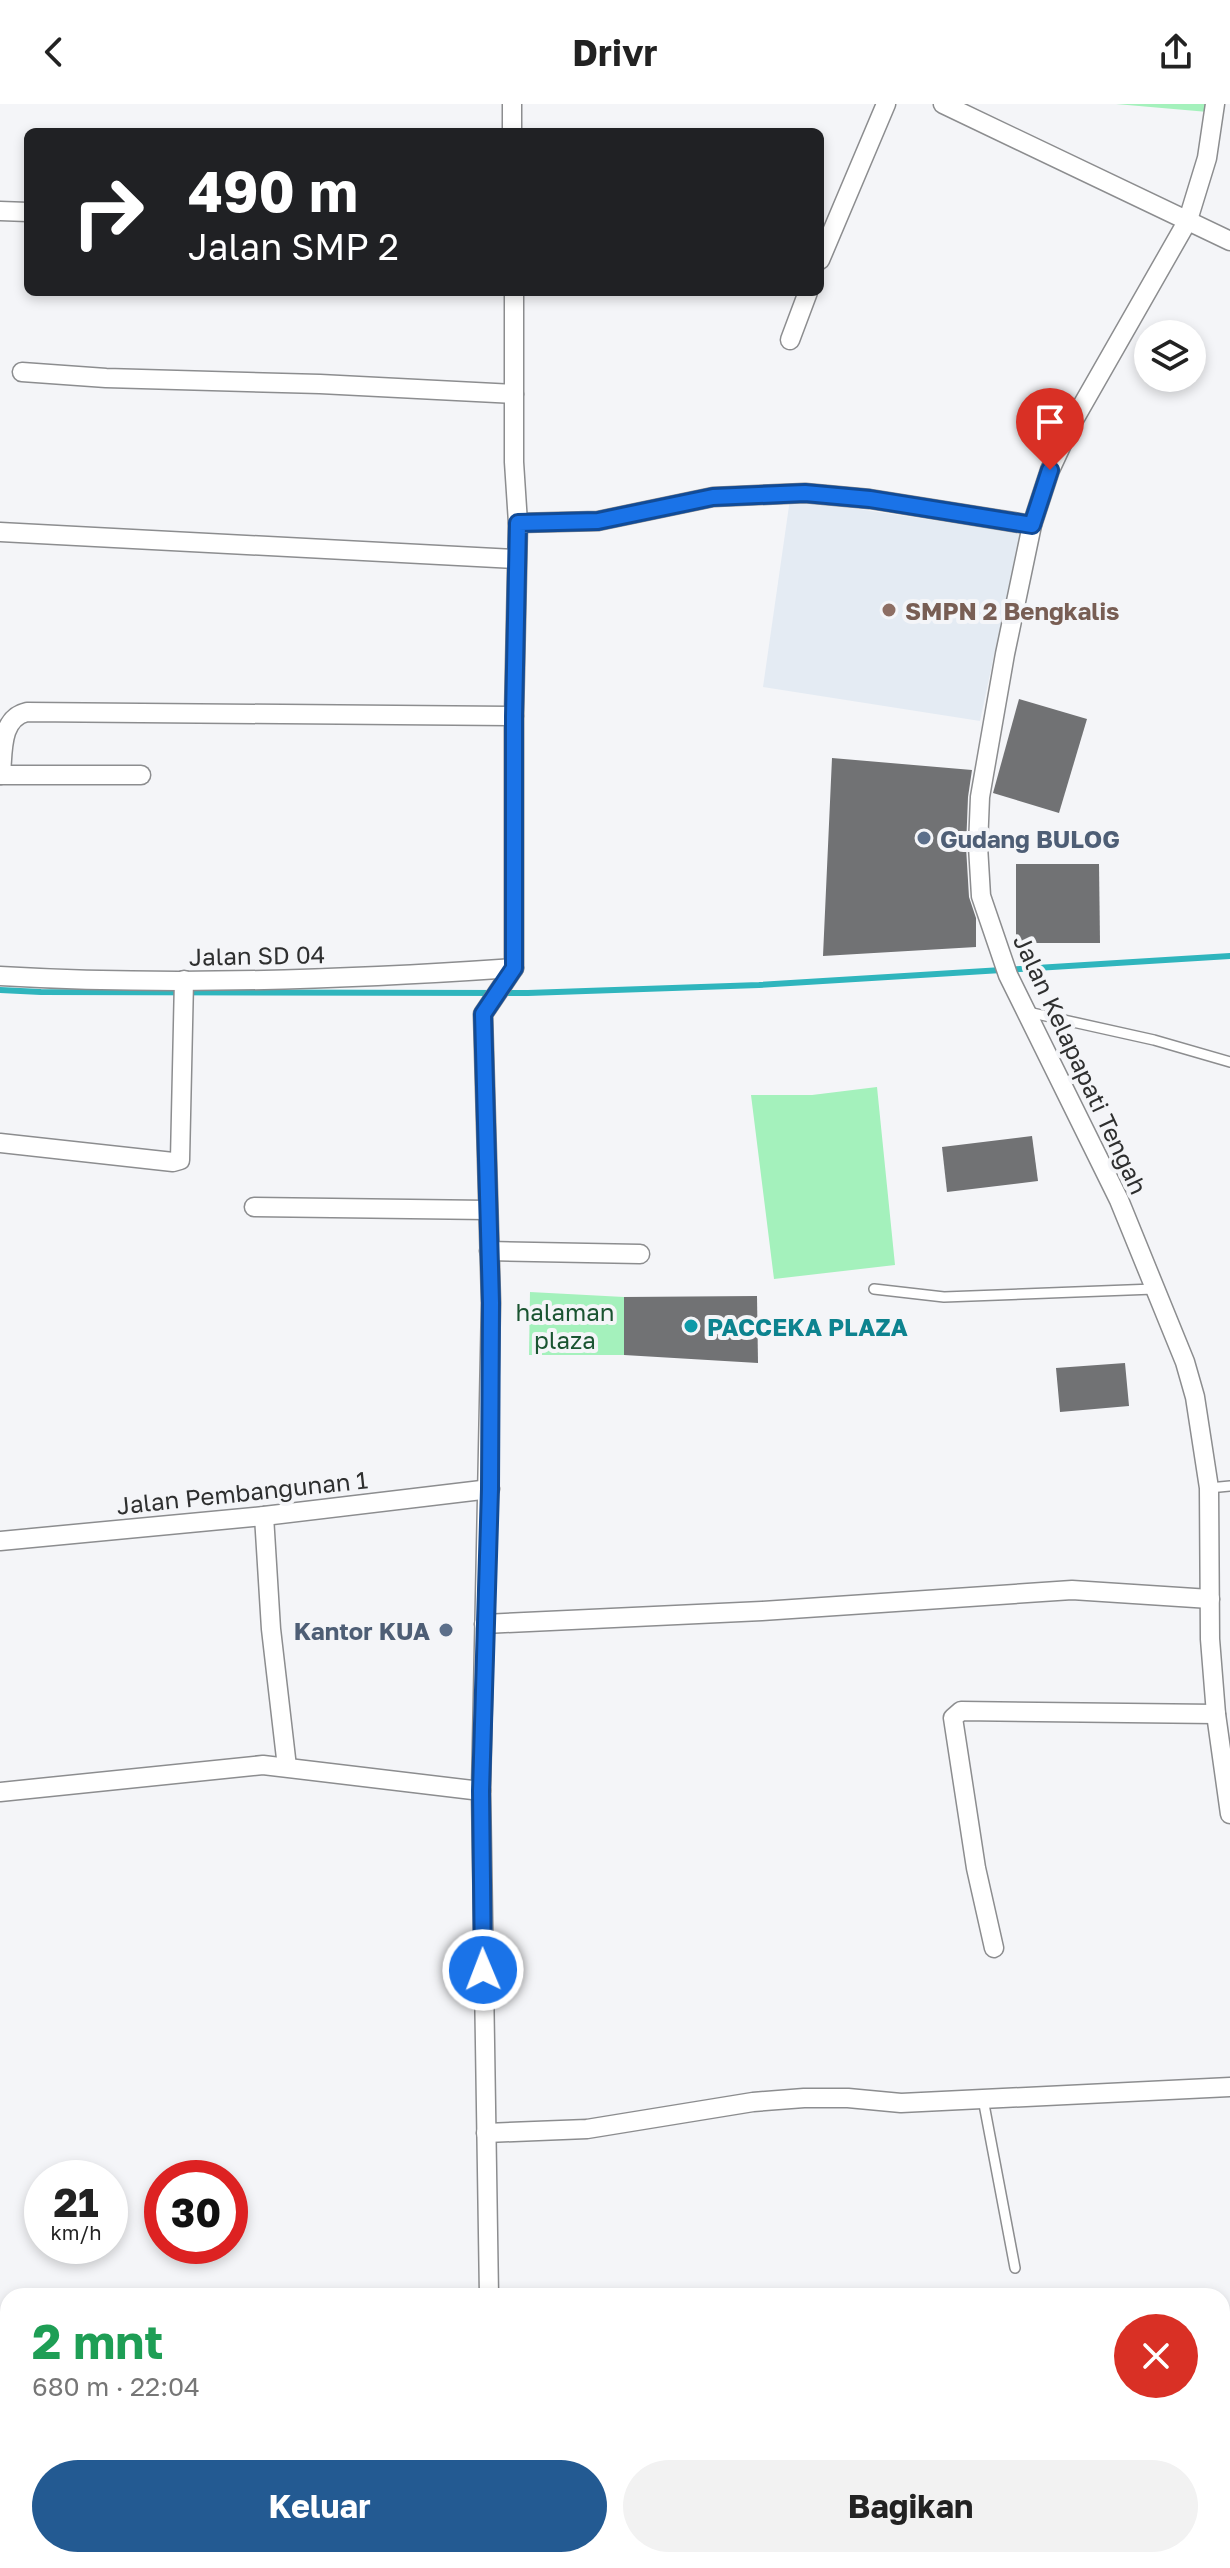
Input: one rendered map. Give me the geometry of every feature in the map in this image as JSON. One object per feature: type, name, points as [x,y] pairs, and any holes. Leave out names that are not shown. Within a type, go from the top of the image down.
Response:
[{"type":"street","points":[[512,104],[512,128]]},
{"type":"street","points":[[824,251],[886,104]]},
{"type":"street","points":[[943,104],[1230,241]]},
{"type":"street","name":"Jalan Kelapapati Tengah","points":[[1215,104],[1207,158],[1188,220],[1071,425],[1050,470],[1032,525],[1005,654],[979,813],[979,886],[1008,975],[1119,1200],[1181,1350],[1192,1385],[1209,1488],[1210,1639],[1216,1714],[1230,1814]]},
{"type":"street","points":[[0,211],[24,212]]},
{"type":"street","points":[[489,2288],[481,1791],[490,1489],[489,1251],[483,1014],[514,969],[518,523],[514,462],[514,296]]},
{"type":"street","points":[[790,340],[806,296]]},
{"type":"street","points":[[22,372],[514,394]]},
{"type":"street","points":[[518,523],[598,521],[713,497],[805,493],[870,499],[1032,525]]},
{"type":"street","points":[[0,532],[516,559]]},
{"type":"street","points":[[141,775],[0,775],[6,727],[14,717],[27,712],[514,716]]},
{"type":"street","name":"Jalan SD 04","points":[[0,976],[184,988],[514,969]]},
{"type":"street","points":[[0,1143],[173,1162],[180,1160],[184,988]]},
{"type":"street","points":[[254,1207],[488,1210]]},
{"type":"street","points":[[489,1251],[640,1254]]},
{"type":"street","name":"Jalan Pembangunan 1","points":[[0,1541],[264,1516],[490,1489]]},
{"type":"street","points":[[264,1516],[271,1629],[287,1767]]},
{"type":"street","points":[[484,1624],[762,1611],[1072,1590],[1210,1599]]},
{"type":"street","points":[[1210,1639],[1230,1640]]},
{"type":"street","points":[[994,1948],[976,1868],[953,1718],[955,1714],[961,1711],[1216,1714]]},
{"type":"street","points":[[0,1792],[263,1765],[481,1791]]},
{"type":"street","points":[[486,2133],[587,2129],[753,2102],[804,2098],[901,2103],[1230,2087]]},
{"type":"lane","points":[[1028,1012],[1154,1040],[1230,1062]]},
{"type":"lane","points":[[874,1289],[944,1297],[1154,1289]]},
{"type":"lane","points":[[1209,1488],[1230,1486]]},
{"type":"lane","points":[[983,2099],[1015,2268]]},
{"type":"shaded area","name":"SMPN 2 Bengkalis","points":[[790,499],[1020,533],[980,721],[763,687]]},
{"type":"green space","points":[[1116,104],[1208,104],[1208,112]]},
{"type":"green space","points":[[877,1087],[895,1265],[774,1279],[751,1095],[812,1095]]},
{"type":"green space","name":"halaman plaza","points":[[530,1292],[624,1297],[624,1355],[529,1355]]},
{"type":"building","points":[[1019,699],[1087,719],[1059,813],[993,793]]},
{"type":"building","name":"Gudang BULOG","points":[[832,758],[972,770],[966,847],[969,897],[976,918],[976,947],[823,956]]},
{"type":"building","points":[[1016,864],[1099,864],[1100,943],[1016,943]]},
{"type":"building","points":[[1032,1136],[1038,1181],[947,1192],[942,1147]]},
{"type":"building","name":"PACCEKA PLAZA","points":[[757,1296],[758,1363],[624,1355],[624,1297]]},
{"type":"building","points":[[1125,1363],[1129,1406],[1060,1412],[1056,1368]]},
{"type":"waterway","points":[[0,990],[528,993],[759,985],[1230,956]]},
{"type":"place","name":"SMPN 2 Bengkalis","points":[[889,610]]},
{"type":"place","name":"Gudang BULOG","points":[[924,838]]},
{"type":"place","name":"PACCEKA PLAZA","points":[[691,1326]]},
{"type":"place","name":"Kantor KUA","points":[[446,1630]]},
{"type":"route","points":[[483,1970],[481,1791],[490,1489],[491,1303],[483,1014],[514,970],[518,523],[598,521],[713,497],[805,493],[870,499],[1032,525],[1050,470]]}]
